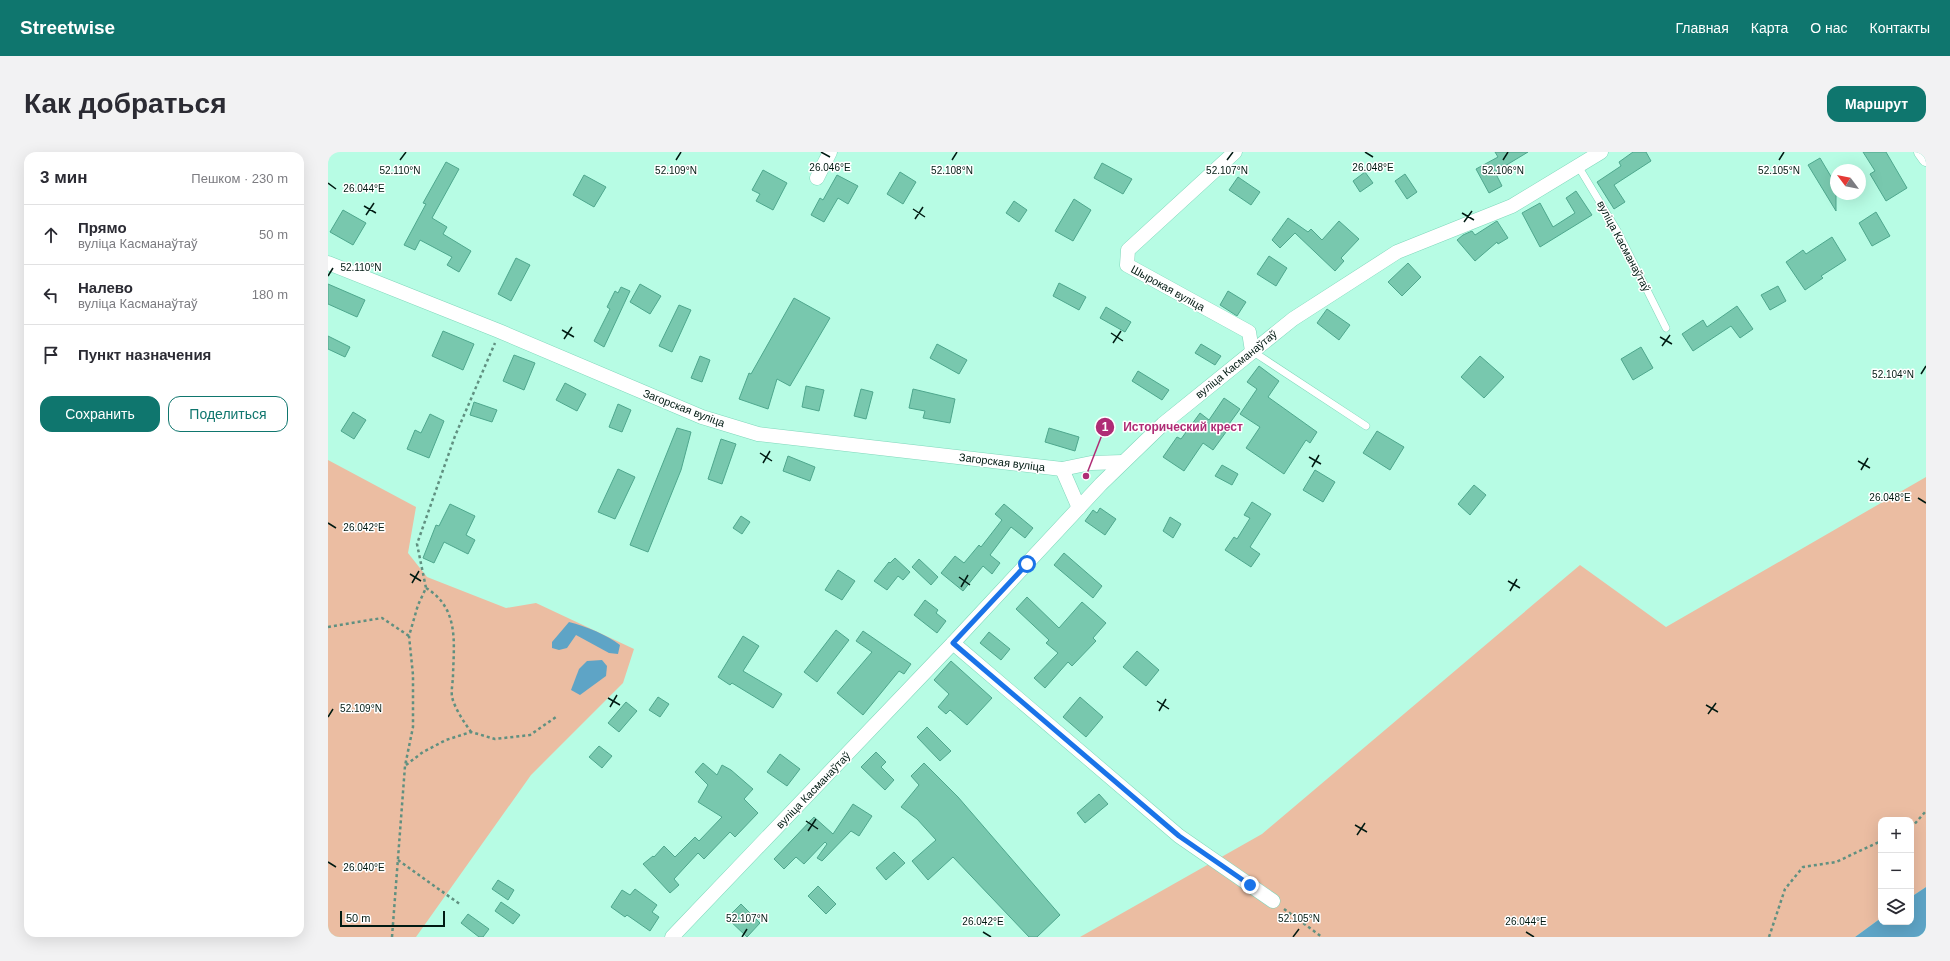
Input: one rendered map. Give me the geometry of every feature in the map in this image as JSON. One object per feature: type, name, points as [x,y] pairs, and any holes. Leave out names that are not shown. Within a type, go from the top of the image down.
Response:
[{"type":"street","points":[[817,178],[830,152]]},
{"type":"street","name":"Шырокая вуліца","points":[[1235,152],[1128,250],[1127,265],[1249,332],[1252,351]]},
{"type":"street","name":"вуліца Касманаўтаў","points":[[672,937],[953,643],[1079,508],[1162,424],[1293,319],[1397,252],[1512,206],[1601,152]]},
{"type":"street","points":[[1921,152],[1926,159]]},
{"type":"street","name":"Загорская вуліца","points":[[328,263],[499,331],[702,417],[758,434],[1062,469],[1091,463],[1123,462]]},
{"type":"street","points":[[1062,469],[1079,508]]},
{"type":"street","points":[[953,643],[1179,836],[1273,901]]},
{"type":"lane","name":"вуліца Касманаўтаў","points":[[1578,166],[1618,232],[1666,328]]},
{"type":"lane","points":[[1252,351],[1366,426]]},
{"type":"path","points":[[392,937],[405,766],[413,727],[414,674],[409,636],[418,605],[426,588],[417,544],[455,436],[499,331]]},
{"type":"path","points":[[426,588],[436,594],[447,608],[454,635],[452,697],[471,732]]},
{"type":"path","points":[[328,627],[382,618],[409,636]]},
{"type":"path","points":[[405,766],[428,749],[446,740],[471,732],[495,739],[530,735],[556,717]]},
{"type":"path","points":[[1914,825],[1926,811]]},
{"type":"path","points":[[1769,937],[1785,890],[1803,867],[1836,862],[1878,842]]},
{"type":"path","points":[[398,860],[461,905]]},
{"type":"path","points":[[1273,901],[1322,937]]},
{"type":"shaded area","points":[[328,460],[416,507],[408,553],[427,577],[506,608],[536,603],[634,649],[623,683],[531,775],[416,937],[328,937]]},
{"type":"shaded area","points":[[1926,477],[1926,887],[1914,895],[1914,817],[1878,817],[1878,920],[1855,937],[1080,937],[1262,834],[1580,565],[1666,627]]},
{"type":"water","points":[[569,622],[596,631],[615,641],[620,645],[618,654],[609,653],[576,635],[567,648],[559,650],[552,648],[552,642]]},
{"type":"water","points":[[602,660],[607,666],[606,676],[580,695],[571,690],[579,669],[587,661]]},
{"type":"water","points":[[1926,887],[1926,937],[1855,937],[1878,920],[1878,925],[1914,925],[1914,895]]},
{"type":"building","points":[[1495,152],[1528,152],[1495,172],[1502,186],[1489,193],[1476,169],[1498,157]]},
{"type":"building","points":[[1633,152],[1646,152],[1651,161],[1614,185],[1625,202],[1614,209],[1597,182],[1621,166],[1619,162]]},
{"type":"building","points":[[1863,152],[1886,152],[1907,188],[1886,201],[1870,174],[1875,171]]},
{"type":"building","points":[[1820,158],[1830,175],[1830,200],[1836,200],[1836,211],[1808,165]]},
{"type":"building","points":[[446,162],[459,169],[432,218],[447,227],[443,234],[471,251],[459,272],[447,265],[452,257],[420,240],[415,250],[404,245],[426,204],[423,203]]},
{"type":"building","points":[[1102,163],[1132,179],[1123,194],[1094,178]]},
{"type":"building","points":[[763,170],[787,183],[773,210],[756,201],[760,194],[752,190]]},
{"type":"building","points":[[900,172],[916,182],[903,204],[887,194]]},
{"type":"building","points":[[1365,172],[1373,183],[1360,192],[1353,181]]},
{"type":"building","points":[[1405,174],[1417,192],[1407,199],[1395,181]]},
{"type":"building","points":[[584,175],[606,187],[594,207],[573,195]]},
{"type":"building","points":[[837,175],[858,186],[848,204],[838,198],[824,222],[811,215],[820,198],[823,200]]},
{"type":"building","points":[[1238,177],[1260,192],[1251,205],[1229,190]]},
{"type":"building","points":[[1576,191],[1592,215],[1540,247],[1522,213],[1540,203],[1553,227],[1575,213],[1566,198]]},
{"type":"building","points":[[1074,199],[1091,210],[1073,241],[1055,231]]},
{"type":"building","points":[[1014,201],[1027,210],[1019,222],[1006,213]]},
{"type":"building","points":[[343,210],[366,223],[353,245],[330,232]]},
{"type":"building","points":[[1876,212],[1890,236],[1872,246],[1859,223]]},
{"type":"building","points":[[1288,218],[1308,232],[1311,229],[1322,240],[1339,221],[1359,239],[1341,258],[1344,261],[1335,271],[1295,233],[1280,248],[1272,240]]},
{"type":"building","points":[[1497,221],[1508,238],[1498,244],[1497,242],[1475,261],[1457,240],[1463,235],[1472,231],[1475,235]]},
{"type":"building","points":[[1832,237],[1846,260],[1821,276],[1823,278],[1805,290],[1786,262],[1803,250],[1806,254]]},
{"type":"building","points":[[1269,256],[1287,268],[1276,286],[1257,274]]},
{"type":"building","points":[[516,258],[530,265],[511,301],[498,294]]},
{"type":"building","points":[[1408,263],[1421,277],[1402,296],[1388,282]]},
{"type":"building","points":[[1059,283],[1086,297],[1079,310],[1053,296]]},
{"type":"building","points":[[328,284],[365,300],[357,317],[328,304]]},
{"type":"building","points":[[640,284],[661,296],[650,314],[630,302]]},
{"type":"building","points":[[1778,286],[1786,301],[1770,310],[1761,295]]},
{"type":"building","points":[[621,287],[630,291],[604,347],[594,341],[610,309],[607,307],[615,291],[618,293]]},
{"type":"building","points":[[1228,291],[1246,302],[1237,316],[1220,305]]},
{"type":"building","points":[[794,298],[830,318],[790,386],[777,379],[768,409],[739,399],[749,373],[751,374]]},
{"type":"building","points":[[679,305],[691,310],[672,352],[659,346]]},
{"type":"building","points":[[1737,306],[1753,329],[1740,338],[1731,326],[1693,351],[1682,334],[1703,320],[1707,327]]},
{"type":"building","points":[[1106,307],[1131,322],[1125,332],[1100,318]]},
{"type":"building","points":[[1327,309],[1350,325],[1339,340],[1317,323]]},
{"type":"building","points":[[443,331],[474,344],[463,370],[432,356]]},
{"type":"building","points":[[328,336],[350,347],[345,357],[328,349]]},
{"type":"building","points":[[937,344],[967,360],[959,374],[930,358]]},
{"type":"building","points":[[1201,344],[1221,356],[1215,365],[1195,353]]},
{"type":"building","points":[[1641,347],[1653,368],[1633,380],[1621,359]]},
{"type":"building","points":[[514,355],[535,363],[524,390],[503,381]]},
{"type":"building","points":[[700,356],[710,360],[702,382],[691,378]]},
{"type":"building","points":[[1480,356],[1504,377],[1484,398],[1461,377]]},
{"type":"building","points":[[1259,366],[1279,381],[1268,397],[1317,432],[1310,443],[1306,440],[1284,474],[1246,448],[1260,427],[1240,414],[1257,389],[1247,382]]},
{"type":"building","points":[[1138,371],[1169,390],[1162,400],[1132,381]]},
{"type":"building","points":[[565,383],[586,394],[577,411],[556,400]]},
{"type":"building","points":[[806,386],[824,390],[819,411],[802,407]]},
{"type":"building","points":[[861,389],[873,392],[866,419],[854,416]]},
{"type":"building","points":[[913,389],[955,399],[950,423],[923,418],[925,411],[909,408]]},
{"type":"building","points":[[1224,398],[1240,409],[1224,431],[1226,432],[1213,450],[1203,443],[1184,471],[1163,457],[1177,437],[1181,439],[1200,413],[1209,420]]},
{"type":"building","points":[[474,402],[497,410],[492,422],[470,415]]},
{"type":"building","points":[[618,404],[631,410],[622,432],[609,427]]},
{"type":"building","points":[[353,412],[366,420],[354,439],[341,431]]},
{"type":"building","points":[[430,414],[444,421],[429,458],[407,449],[415,430],[421,433]]},
{"type":"building","points":[[677,428],[691,432],[681,470],[648,552],[630,545]]},
{"type":"building","points":[[1049,428],[1079,437],[1075,451],[1045,442]]},
{"type":"building","points":[[1377,431],[1404,447],[1390,470],[1363,453]]},
{"type":"building","points":[[721,439],[736,444],[722,484],[708,479]]},
{"type":"building","points":[[788,456],[815,467],[810,481],[783,471]]},
{"type":"building","points":[[1222,465],[1238,474],[1232,485],[1215,476]]},
{"type":"building","points":[[618,469],[635,477],[615,519],[598,512]]},
{"type":"building","points":[[1315,470],[1335,482],[1323,502],[1303,490]]},
{"type":"building","points":[[1474,485],[1486,495],[1470,515],[1458,504]]},
{"type":"building","points":[[1252,502],[1271,514],[1250,547],[1260,554],[1251,567],[1225,550],[1234,537],[1237,539],[1250,518],[1244,515]]},
{"type":"building","points":[[450,504],[475,516],[466,535],[475,540],[468,554],[444,542],[434,563],[423,558],[436,525],[439,526]]},
{"type":"building","points":[[1004,504],[1033,528],[1025,538],[1011,527],[990,555],[1000,563],[992,574],[983,566],[963,591],[941,573],[955,556],[964,563],[979,545],[981,547],[1002,520],[995,514]]},
{"type":"building","points":[[1100,508],[1116,519],[1105,535],[1085,521],[1093,510],[1097,513]]},
{"type":"building","points":[[741,516],[750,522],[742,534],[733,528]]},
{"type":"building","points":[[1170,517],[1181,524],[1173,538],[1163,531]]},
{"type":"building","points":[[1064,553],[1102,586],[1093,598],[1054,565]]},
{"type":"building","points":[[895,558],[910,572],[903,580],[898,576],[887,590],[874,581],[889,562],[890,563]]},
{"type":"building","points":[[919,559],[938,577],[931,585],[912,567]]},
{"type":"building","points":[[838,570],[855,581],[842,600],[825,590]]},
{"type":"building","points":[[1027,597],[1059,628],[1082,602],[1106,623],[1093,638],[1096,641],[1072,666],[1068,662],[1045,688],[1034,678],[1058,653],[1046,643],[1049,640],[1016,609]]},
{"type":"building","points":[[925,600],[938,610],[936,613],[946,621],[937,633],[914,615]]},
{"type":"building","points":[[836,630],[849,640],[817,682],[804,672]]},
{"type":"building","points":[[863,631],[911,664],[904,674],[899,671],[863,715],[837,693],[872,652],[856,641]]},
{"type":"building","points":[[989,632],[1010,649],[1001,660],[980,643]]},
{"type":"building","points":[[743,636],[759,646],[743,671],[782,694],[773,708],[732,683],[730,685],[718,677]]},
{"type":"building","points":[[1137,651],[1159,670],[1146,686],[1123,667]]},
{"type":"building","points":[[951,661],[992,698],[967,725],[950,710],[946,714],[938,707],[949,694],[934,680]]},
{"type":"building","points":[[658,697],[669,704],[660,717],[649,710]]},
{"type":"building","points":[[1080,697],[1103,717],[1086,737],[1063,717]]},
{"type":"building","points":[[626,702],[637,711],[619,732],[608,723]]},
{"type":"building","points":[[927,727],[951,751],[940,761],[917,737]]},
{"type":"building","points":[[599,746],[612,756],[602,768],[589,757]]},
{"type":"building","points":[[876,752],[886,762],[881,767],[894,780],[885,790],[861,767]]},
{"type":"building","points":[[780,754],[800,769],[787,786],[767,772]]},
{"type":"building","points":[[703,763],[717,775],[722,765],[731,770],[753,789],[744,799],[758,813],[735,837],[730,832],[704,859],[698,853],[674,879],[679,885],[670,893],[643,864],[653,856],[654,857],[664,846],[675,857],[695,837],[699,841],[722,817],[698,802],[708,785],[695,772]]},
{"type":"building","points":[[924,763],[958,797],[1060,915],[1037,937],[1029,937],[953,857],[928,880],[912,861],[936,840],[917,819],[901,807],[919,785],[911,776]]},
{"type":"building","points":[[1099,794],[1108,804],[1085,823],[1077,813]]},
{"type":"building","points":[[853,804],[872,816],[859,836],[851,831],[822,861],[817,858],[827,844],[825,842],[804,864],[796,857],[784,869],[774,859],[814,817],[833,834]]},
{"type":"building","points":[[894,852],[905,863],[886,880],[876,868]]},
{"type":"building","points":[[498,880],[514,890],[508,900],[492,889]]},
{"type":"building","points":[[818,886],[836,904],[826,914],[808,896]]},
{"type":"building","points":[[635,889],[657,905],[652,912],[659,917],[650,931],[627,915],[625,917],[611,907],[622,890],[630,895]]},
{"type":"building","points":[[501,902],[520,915],[513,924],[495,911]]},
{"type":"building","points":[[741,904],[760,923],[747,937],[727,918]]},
{"type":"building","points":[[468,914],[489,929],[483,937],[479,937],[461,923]]},
{"type":"place","name":"Исторический крест","points":[[1086,476]]},
{"type":"route","points":[[1027,564],[953,643],[1092,764],[1179,836],[1250,885]]}]
